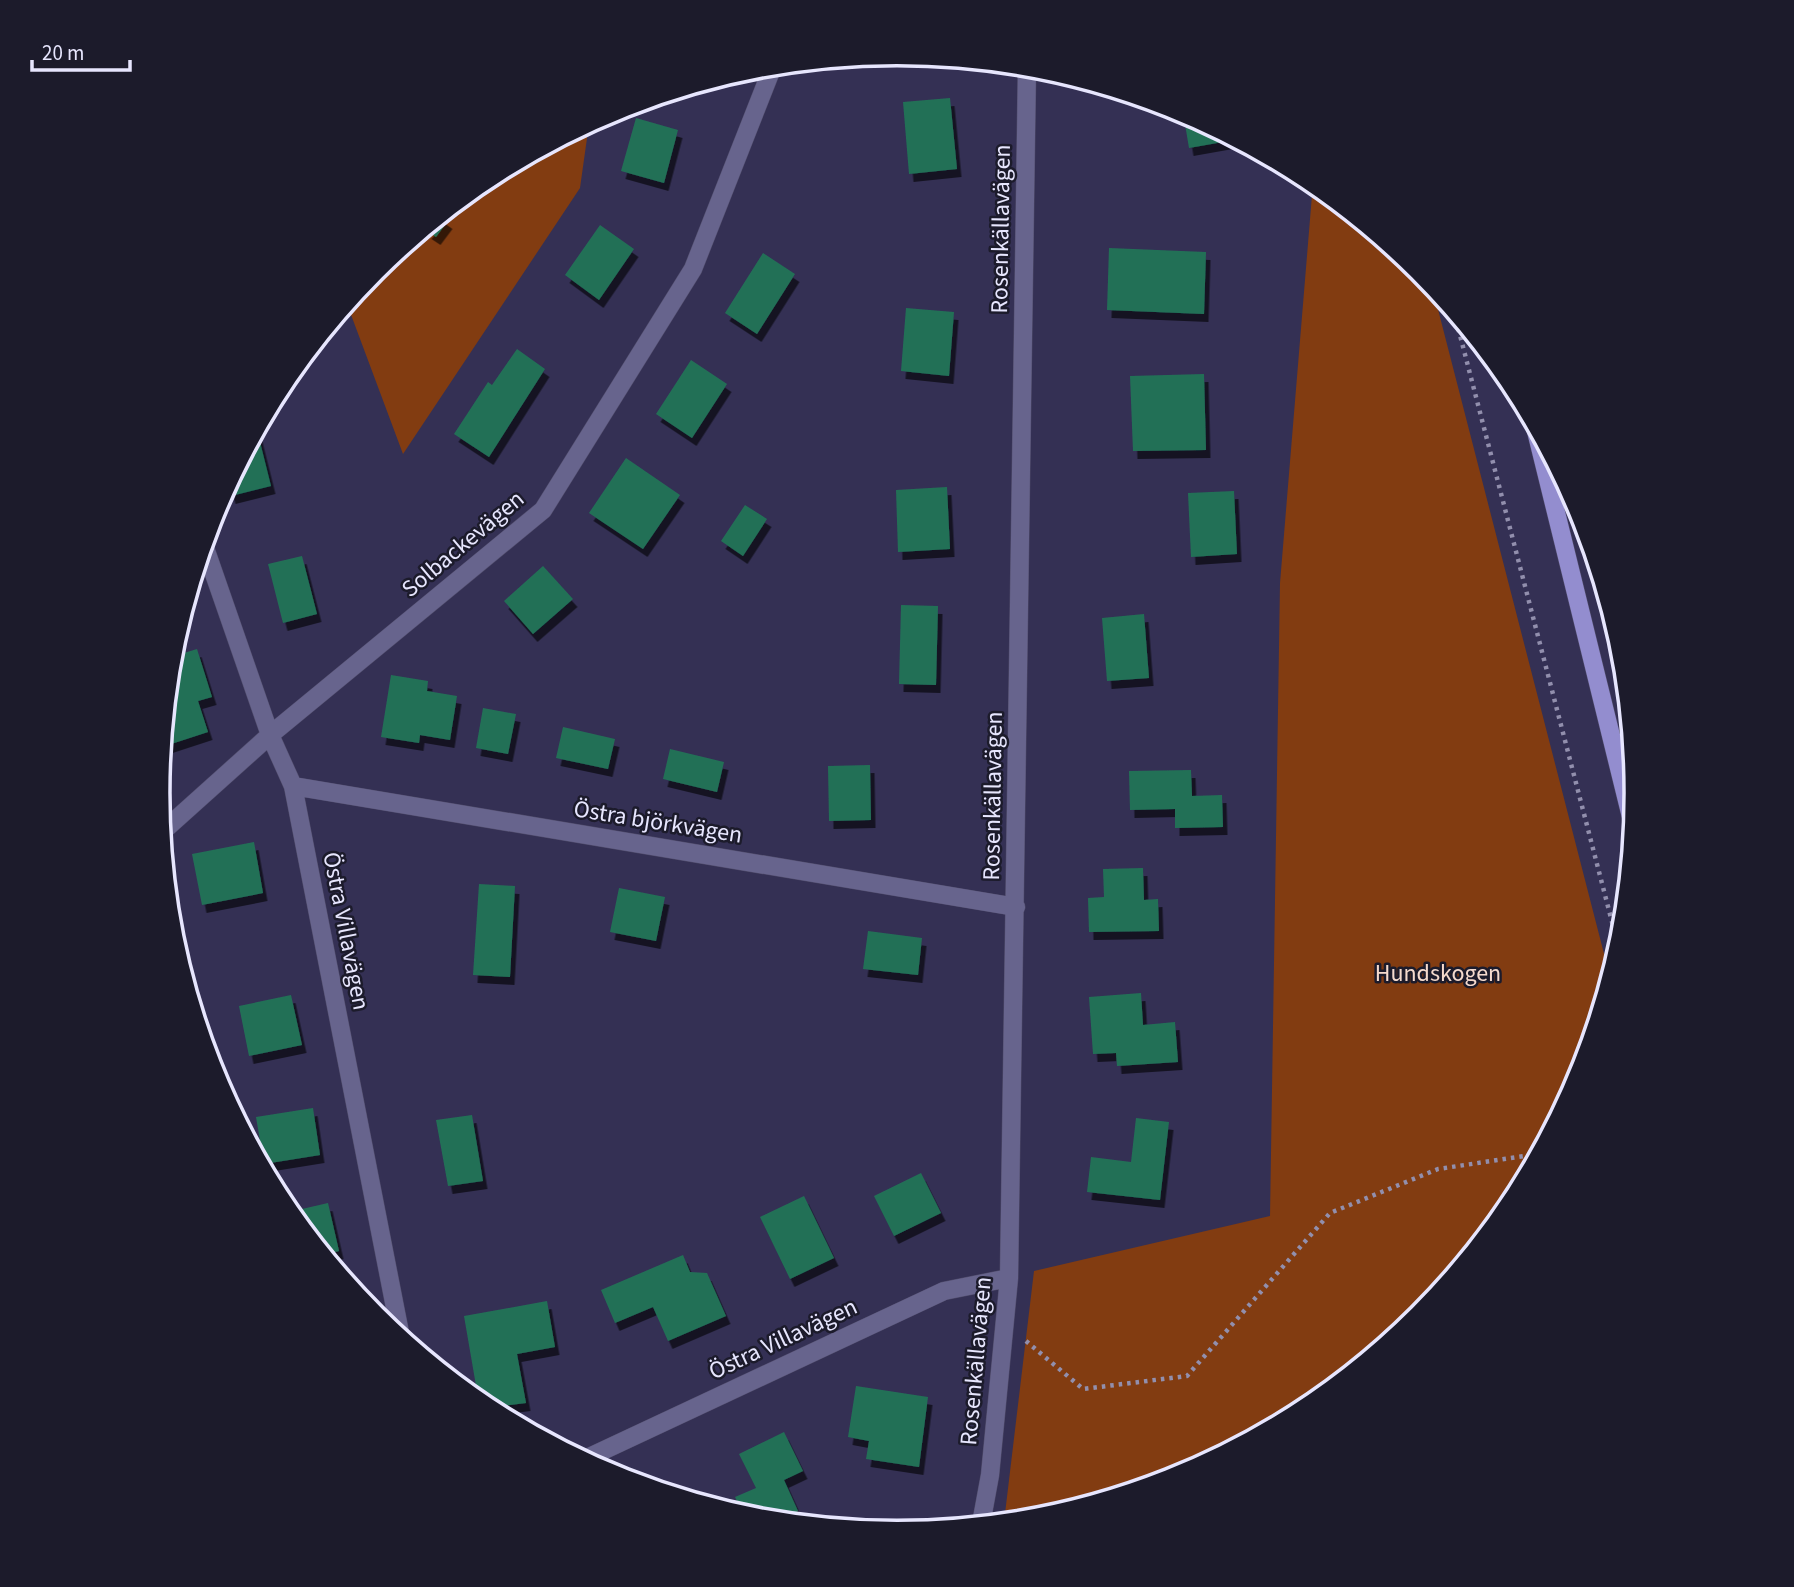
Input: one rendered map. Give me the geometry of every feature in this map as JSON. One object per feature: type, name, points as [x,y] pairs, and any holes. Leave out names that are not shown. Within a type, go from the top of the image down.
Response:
[{"type":"main road","points":[[1543,461],[1624,787]]},
{"type":"street","name":"Solbackevägen","points":[[171,824],[270,735],[543,510],[693,269],[769,78]]},
{"type":"street","name":"Rosenkällavägen","points":[[983,1515],[990,1475],[1009,1278],[1027,78]]},
{"type":"street","name":"Östra Villavägen","points":[[209,560],[270,735],[293,786],[398,1322]]},
{"type":"street","name":"Östra björkvägen","points":[[293,786],[1016,907]]},
{"type":"street","name":"Östra Villavägen","points":[[595,1455],[944,1291],[1009,1278]]},
{"type":"path","points":[[1459,333],[1612,922]]},
{"type":"path","points":[[1004,1323],[1083,1389],[1187,1376],[1330,1213],[1438,1169],[1528,1156]]},
{"type":"green space","points":[[587,136],[580,188],[403,454],[351,313],[383,279],[454,217],[493,189]]},
{"type":"green space","name":"Hundskogen","points":[[1312,197],[1376,247],[1437,307],[1605,957],[1599,982],[1569,1072],[1527,1157],[1474,1236],[1444,1273],[1376,1340],[1301,1398],[1219,1446],[1131,1482],[1039,1507],[1005,1512],[1034,1271],[1270,1216],[1280,583]]},
{"type":"building","points":[[950,98],[957,169],[909,174],[903,102]]},
{"type":"building","points":[[636,118],[678,130],[664,183],[621,171]]},
{"type":"building","points":[[1185,126],[1221,142],[1189,148]]},
{"type":"building","points":[[446,224],[436,237],[433,235]]},
{"type":"building","points":[[600,225],[634,249],[599,300],[565,275]]},
{"type":"building","points":[[1109,248],[1206,252],[1204,314],[1107,310]]},
{"type":"building","points":[[763,253],[795,274],[757,334],[725,313]]},
{"type":"building","points":[[906,308],[954,312],[949,376],[901,371]]},
{"type":"building","points":[[517,349],[545,369],[489,457],[454,434],[488,382],[492,385]]},
{"type":"building","points":[[691,360],[727,384],[692,438],[656,414]]},
{"type":"building","points":[[1204,374],[1206,450],[1133,451],[1130,376]]},
{"type":"building","points":[[260,443],[271,486],[234,495]]},
{"type":"building","points":[[626,458],[680,495],[643,549],[589,513]]},
{"type":"building","points":[[947,487],[950,549],[898,552],[896,490]]},
{"type":"building","points":[[1234,491],[1237,554],[1191,557],[1188,493]]},
{"type":"building","points":[[745,505],[767,519],[743,556],[721,541]]},
{"type":"building","points":[[302,556],[317,614],[283,623],[268,564]]},
{"type":"building","points":[[543,566],[573,599],[533,634],[504,601]]},
{"type":"building","points":[[901,605],[938,606],[936,685],[899,684]]},
{"type":"building","points":[[1144,614],[1149,678],[1107,681],[1102,618]]},
{"type":"building","points":[[197,649],[212,697],[198,701],[208,732],[172,744],[176,699],[184,653]]},
{"type":"building","points":[[391,675],[428,681],[427,691],[457,696],[450,740],[420,735],[419,743],[381,737]]},
{"type":"building","points":[[483,708],[516,714],[508,754],[476,748]]},
{"type":"building","points":[[563,727],[615,739],[608,769],[556,758]]},
{"type":"building","points":[[670,749],[724,762],[717,792],[663,779]]},
{"type":"building","points":[[870,765],[871,820],[829,821],[828,766]]},
{"type":"building","points":[[1191,770],[1192,796],[1222,795],[1223,827],[1175,828],[1175,809],[1130,810],[1129,771]]},
{"type":"building","points":[[254,842],[263,893],[202,905],[192,854]]},
{"type":"building","points":[[1143,868],[1144,900],[1158,899],[1159,931],[1089,932],[1088,898],[1104,897],[1103,869]]},
{"type":"building","points":[[479,884],[515,886],[510,977],[473,975]]},
{"type":"building","points":[[619,888],[665,897],[656,941],[610,932]]},
{"type":"building","points":[[868,931],[922,938],[918,975],[863,969]]},
{"type":"building","points":[[1141,993],[1143,1025],[1175,1022],[1178,1062],[1117,1066],[1116,1053],[1093,1054],[1089,997]]},
{"type":"building","points":[[291,995],[302,1045],[249,1056],[239,1006]]},
{"type":"building","points":[[313,1108],[320,1155],[271,1163],[261,1145],[256,1117]]},
{"type":"building","points":[[472,1115],[483,1181],[448,1186],[436,1120]]},
{"type":"building","points":[[1136,1118],[1169,1122],[1160,1200],[1087,1192],[1091,1157],[1131,1162]]},
{"type":"building","points":[[921,1173],[941,1213],[894,1236],[874,1196]]},
{"type":"building","points":[[804,1196],[834,1258],[790,1279],[760,1217]]},
{"type":"building","points":[[328,1203],[339,1251],[333,1252],[301,1209]]},
{"type":"building","points":[[683,1255],[690,1272],[707,1273],[726,1316],[668,1341],[653,1307],[615,1323],[601,1290]]},
{"type":"building","points":[[547,1301],[555,1347],[517,1354],[526,1403],[505,1406],[476,1386],[464,1316]]},
{"type":"building","points":[[856,1386],[928,1397],[919,1467],[866,1459],[869,1441],[848,1437]]},
{"type":"building","points":[[784,1432],[803,1471],[784,1480],[798,1511],[794,1513],[738,1503],[735,1497],[756,1488],[739,1454]]}]
